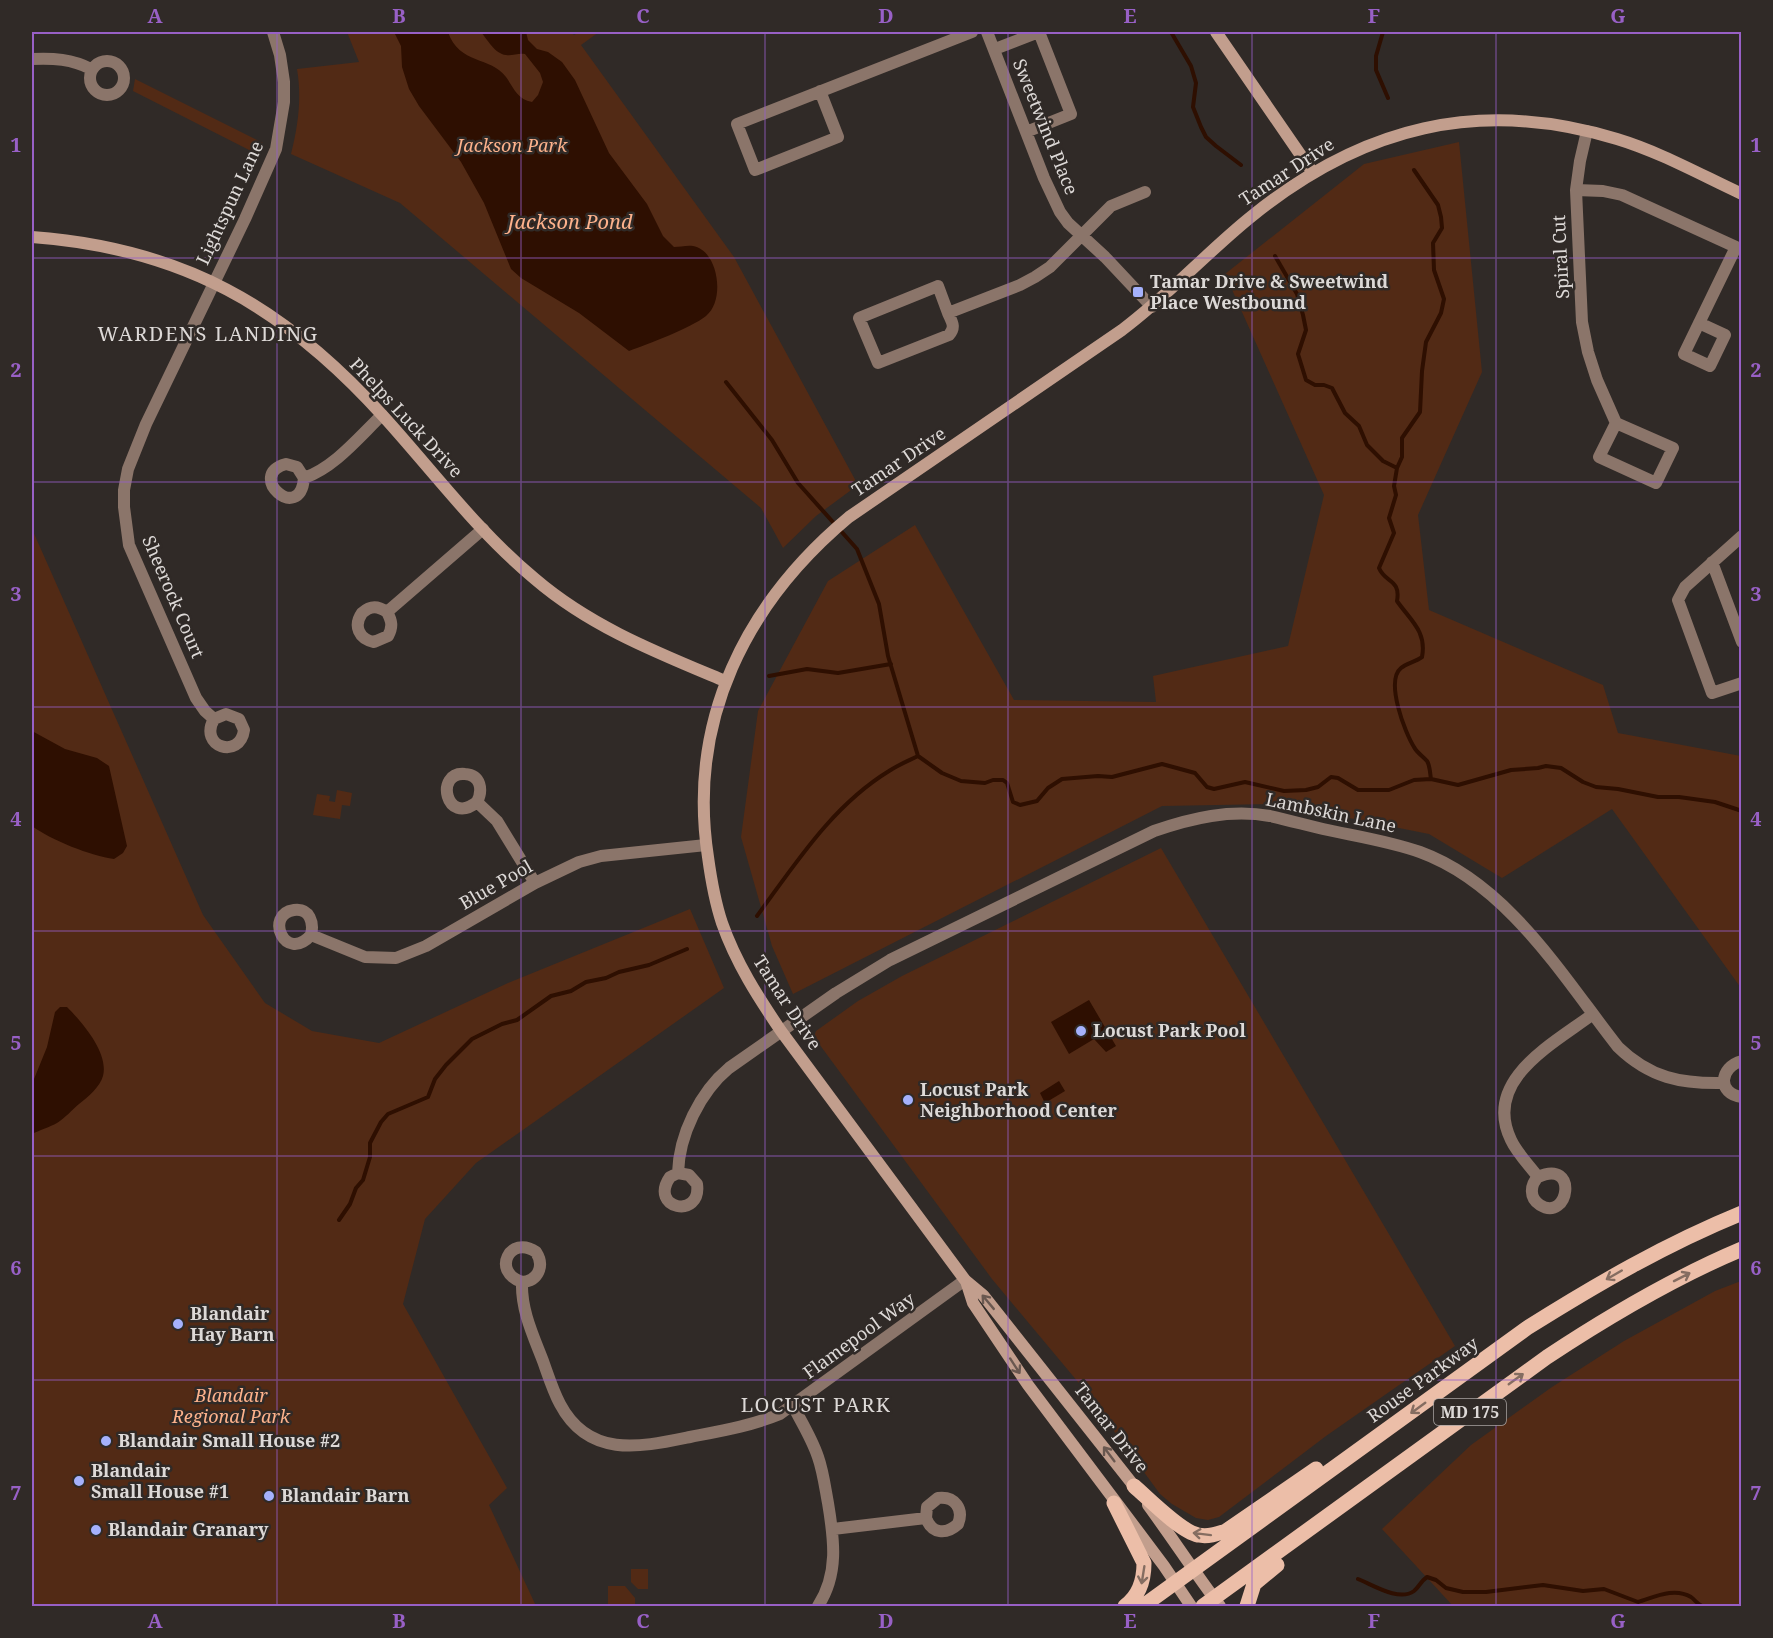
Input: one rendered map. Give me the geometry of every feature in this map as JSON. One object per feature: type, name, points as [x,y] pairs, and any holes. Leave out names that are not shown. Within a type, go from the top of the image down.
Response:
[{"type":"main road","name":"Rouse Parkway","points":[[1143,1606],[1527,1328],[1654,1252],[1742,1212]]},
{"type":"main road","name":"MD 175","points":[[1212,1604],[1434,1438],[1547,1357],[1603,1320],[1668,1284],[1742,1249]]},
{"type":"main road","points":[[1246,1606],[1254,1584],[1263,1575],[1349,1512],[1434,1438]]},
{"type":"main road","points":[[1134,1486],[1186,1530],[1197,1535],[1212,1536],[1226,1531],[1316,1469],[1362,1449]]},
{"type":"main road","points":[[1114,1503],[1144,1563],[1141,1585],[1136,1595],[1125,1606]]},
{"type":"street","name":"Lightspun Lane","points":[[213,283],[268,169],[281,128],[284,82],[280,55],[273,32]]},
{"type":"street","points":[[820,91],[838,137],[755,170],[737,124],[820,91],[972,32]]},
{"type":"street","name":"Sweetwind Place","points":[[987,32],[1060,212],[1152,308]]},
{"type":"street","points":[[995,49],[1039,32],[1071,114],[1026,132]]},
{"type":"street","points":[[1216,32],[1312,173]]},
{"type":"street","points":[[32,59],[79,62],[92,69]]},
{"type":"street","name":"Tamar Drive","points":[[1212,1604],[1182,1551],[1134,1486],[983,1295],[966,1280],[781,1031],[758,998],[739,964],[722,923],[712,886],[703,808],[704,776],[711,730],[725,681],[742,645],[768,603],[790,573],[824,538],[849,517],[1152,308],[1251,216],[1312,173],[1358,148],[1426,126],[1482,120],[1554,123],[1619,140],[1742,194]]},
{"type":"street","name":"Spiral Cut","points":[[1587,131],[1576,190],[1582,322],[1597,380],[1616,423]]},
{"type":"street","points":[[1576,190],[1604,191],[1622,195],[1736,247],[1699,323]]},
{"type":"street","points":[[948,313],[1035,277],[1050,267],[1111,206],[1145,192]]},
{"type":"street","name":"Phelps Luck Drive","points":[[32,237],[75,241],[149,257],[213,283],[254,304],[314,347],[382,415],[483,529],[533,578],[590,619],[649,650],[725,681]]},
{"type":"street","name":"Sheerock Court","points":[[213,283],[134,451],[126,480],[124,507],[129,545],[133,555],[196,698],[214,719]]},
{"type":"street","points":[[938,286],[948,313],[953,326],[949,335],[878,363],[859,318],[938,286]]},
{"type":"street","points":[[304,478],[328,465],[382,415]]},
{"type":"street","points":[[1616,423],[1673,448],[1656,483],[1599,457],[1616,423]]},
{"type":"street","points":[[387,612],[483,529]]},
{"type":"street","points":[[1742,536],[1685,586],[1678,600],[1712,693],[1742,683]]},
{"type":"street","points":[[1712,562],[1742,642]]},
{"type":"street","points":[[477,802],[498,821],[535,883]]},
{"type":"street","name":"Lambskin Lane","points":[[678,1173],[681,1150],[691,1123],[719,1076],[836,993],[890,960],[1154,831],[1180,822],[1225,814],[1269,816],[1397,846],[1422,853],[1445,864],[1466,876],[1506,908],[1534,937],[1618,1047],[1630,1059],[1644,1068],[1672,1079],[1701,1084],[1724,1083]]},
{"type":"street","name":"Blue Pool","points":[[311,935],[365,957],[396,958],[426,946],[535,883],[579,862],[601,856],[706,845]]},
{"type":"street","points":[[1538,1177],[1512,1142],[1507,1130],[1504,1105],[1507,1091],[1514,1077],[1529,1062],[1593,1014]]},
{"type":"street","points":[[1742,1061],[1732,1064],[1726,1071],[1724,1083],[1728,1091],[1742,1097]]},
{"type":"street","name":"Tamar Drive","points":[[966,1280],[973,1303],[1028,1385],[1114,1503],[1164,1566],[1191,1606]]},
{"type":"street","name":"Flamepool Way","points":[[522,1282],[523,1309],[560,1405],[581,1430],[609,1444],[642,1446],[744,1426],[764,1420],[793,1406],[966,1280]]},
{"type":"street","points":[[793,1406],[818,1456],[832,1529],[834,1560],[831,1578],[826,1594],[818,1606]]},
{"type":"street","points":[[832,1529],[926,1518]]},
{"type":"green space","name":"Jackson Park","points":[[347,32],[571,32],[574,35],[579,32],[599,32],[581,45],[734,257],[858,485],[816,516],[783,548],[761,508],[400,203],[291,154],[298,112],[297,69],[359,62]]},
{"type":"green space","points":[[135,79],[263,143],[259,155],[133,91]]},
{"type":"green space","points":[[1459,142],[1482,372],[1418,515],[1429,610],[1603,685],[1618,733],[1741,756],[1741,988],[1612,809],[1502,878],[1429,834],[1279,804],[1162,806],[793,994],[772,946],[741,837],[758,711],[828,581],[915,525],[1014,700],[1156,702],[1153,676],[1288,646],[1324,495],[1225,274],[1364,164]]},
{"type":"green space","name":"Blandair Regional Park","points":[[32,529],[203,915],[265,1003],[312,1031],[379,1043],[508,983],[690,909],[724,988],[476,1163],[425,1219],[403,1304],[507,1488],[489,1505],[536,1606],[32,1606]]},
{"type":"green space","points":[[337,790],[352,793],[350,806],[342,805],[340,819],[313,815],[317,794],[330,796],[329,801],[335,802]]},
{"type":"green space","points":[[1161,848],[1455,1346],[1326,1436],[1219,1517],[1208,1520],[1196,1518],[1160,1494],[1078,1382],[992,1279],[814,1037],[816,1031],[858,1001],[902,976]]},
{"type":"green space","points":[[1741,1281],[1741,1606],[1453,1606],[1382,1529],[1471,1445],[1552,1387],[1624,1341],[1715,1291]]},
{"type":"green space","points":[[631,1569],[648,1569],[648,1589],[638,1589],[631,1582]]},
{"type":"green space","points":[[608,1586],[625,1586],[635,1598],[635,1606],[608,1606]]},
{"type":"water","name":"Jackson Pond","points":[[394,32],[448,32],[453,43],[460,50],[500,70],[519,96],[532,102],[538,95],[543,82],[540,73],[525,54],[502,54],[481,32],[526,32],[528,40],[537,49],[548,52],[562,62],[575,80],[609,153],[647,204],[663,236],[674,247],[693,246],[708,256],[716,276],[717,288],[716,299],[706,316],[680,331],[629,351],[579,313],[521,278],[511,269],[484,203],[461,162],[409,89],[402,67],[401,46]]},
{"type":"water","points":[[32,731],[65,749],[97,758],[109,766],[127,846],[123,853],[114,859],[94,855],[60,842],[32,826]]},
{"type":"water","name":"Locust Park Pool","points":[[1089,1000],[1116,1046],[1106,1052],[1094,1039],[1069,1054],[1051,1022]]},
{"type":"water","points":[[60,1007],[67,1007],[93,1038],[102,1058],[103,1076],[93,1092],[63,1119],[32,1134],[32,1084],[47,1047],[55,1012]]},
{"type":"water","points":[[1059,1081],[1065,1091],[1045,1103],[1040,1093]]},
{"type":"waterway","points":[[1171,32],[1191,66],[1196,83],[1193,107],[1206,137],[1241,165]]},
{"type":"waterway","points":[[1383,32],[1376,56],[1376,70],[1388,98]]},
{"type":"waterway","points":[[1414,170],[1438,205],[1441,217],[1442,228],[1433,243],[1434,270],[1444,299],[1441,313],[1426,342],[1420,412],[1402,438],[1402,457],[1397,468],[1394,486],[1396,495],[1389,518],[1394,533],[1379,568],[1395,585],[1398,594],[1397,601],[1416,626],[1422,640],[1422,657],[1403,666],[1397,675],[1395,684],[1398,707],[1406,731],[1415,749],[1428,763],[1431,779]]},
{"type":"waterway","points":[[1275,256],[1297,294],[1303,315],[1306,330],[1298,354],[1306,380],[1315,385],[1332,388],[1345,413],[1359,426],[1367,445],[1383,461],[1397,468]]},
{"type":"waterway","points":[[726,382],[772,440],[798,483],[857,549],[879,604],[888,656],[918,756],[942,773],[961,781],[985,783],[1003,780],[1007,783],[1013,802],[1020,805],[1037,801],[1048,788],[1062,779],[1112,777],[1162,764],[1195,773],[1207,787],[1214,789],[1245,782],[1284,791],[1318,787],[1331,777],[1338,778],[1358,790],[1389,790],[1414,780],[1431,779],[1458,785],[1511,770],[1546,766],[1561,768],[1583,782],[1596,787],[1658,797],[1679,797],[1715,802],[1742,811]]},
{"type":"waterway","points":[[769,676],[807,669],[838,673],[891,664]]},
{"type":"waterway","points":[[757,916],[832,818],[869,785],[899,765],[918,756]]},
{"type":"waterway","points":[[339,1220],[350,1204],[356,1188],[363,1180],[370,1157],[370,1143],[381,1122],[388,1114],[428,1097],[435,1079],[472,1039],[502,1024],[517,1020],[551,996],[571,991],[586,982],[649,965],[687,949]]},
{"type":"waterway","points":[[1358,1579],[1401,1595],[1414,1591],[1427,1577],[1436,1580],[1446,1588],[1463,1592],[1486,1592],[1543,1585],[1583,1591],[1604,1589],[1638,1602],[1664,1594],[1678,1593],[1691,1597],[1702,1606]]},
{"type":"place","name":"Tamar Drive & Sweetwind Place Westbound","points":[[1138,292]]},
{"type":"place","name":"Locust Park Pool","points":[[1081,1031]]},
{"type":"place","name":"Locust Park Neighborhood Center","points":[[908,1100]]},
{"type":"place","name":"Blandair Hay Barn","points":[[178,1324]]},
{"type":"place","name":"Blandair Small House #2","points":[[106,1441]]},
{"type":"place","name":"Blandair Small House #1","points":[[79,1481]]},
{"type":"place","name":"Blandair Barn","points":[[269,1496]]},
{"type":"place","name":"Blandair Granary","points":[[96,1530]]},
{"type":"district","name":"WARDENS LANDING","points":[[208,334]]},
{"type":"district","name":"LOCUST PARK","points":[[816,1405]]}]
